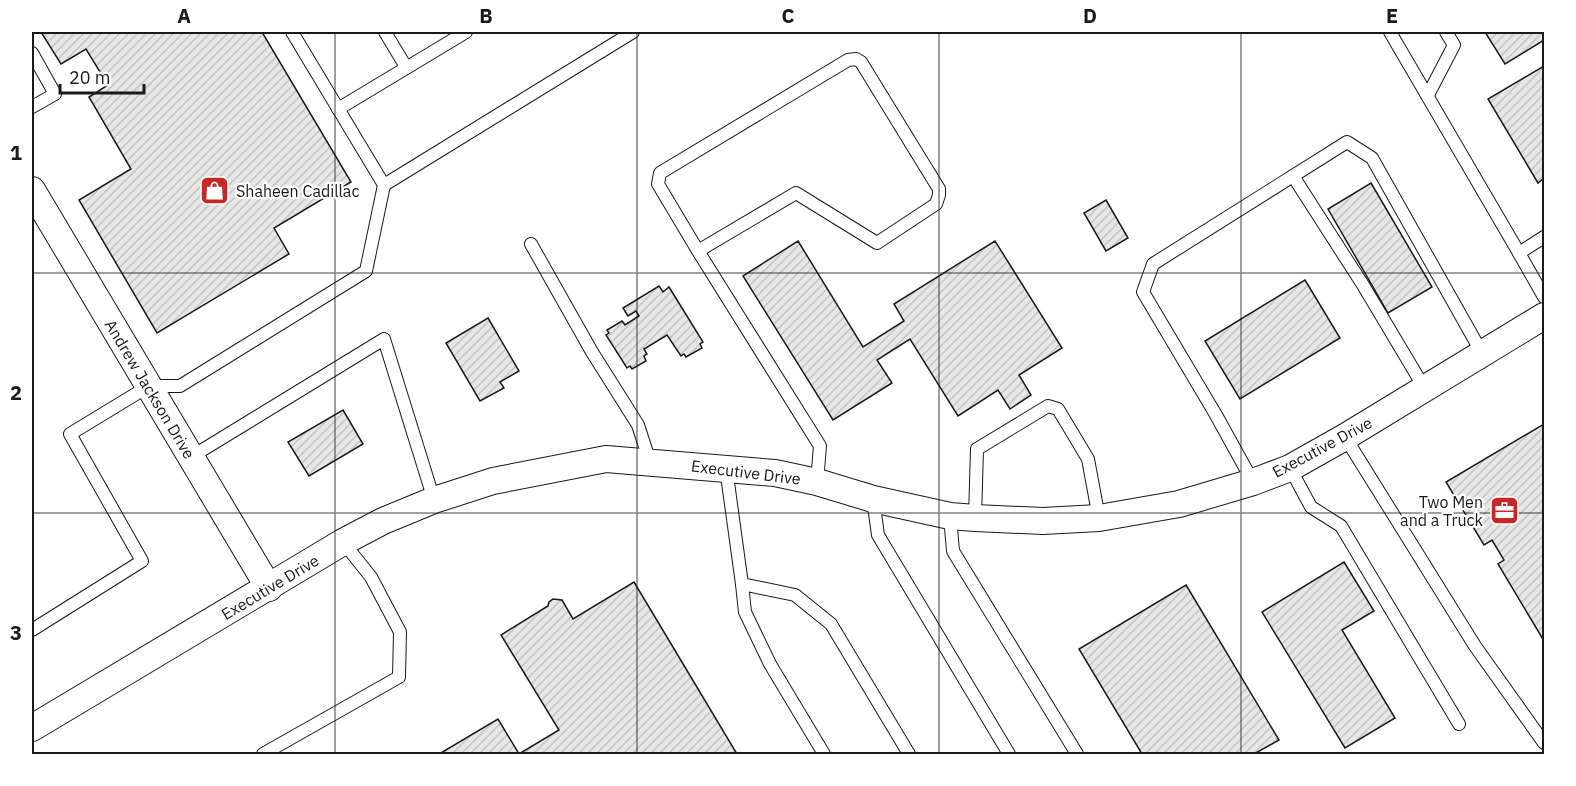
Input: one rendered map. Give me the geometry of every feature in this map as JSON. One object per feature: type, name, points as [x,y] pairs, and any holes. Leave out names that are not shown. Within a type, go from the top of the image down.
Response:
[{"type":"street","name":"Andrew Jackson Drive","points":[[32,190],[269,588]]},
{"type":"street","name":"Executive Drive","points":[[32,728],[343,542],[383,521],[434,500],[494,481],[606,459],[775,473],[817,482],[873,499],[950,516],[1043,521],[1099,518],[1179,504],[1253,482],[1290,468],[1545,316]]},
{"type":"lane","points":[[32,630],[142,561],[70,434],[149,386],[180,386],[366,271],[384,185],[292,32]]},
{"type":"lane","points":[[385,32],[406,67]]},
{"type":"lane","points":[[338,109],[466,32]]},
{"type":"lane","points":[[384,185],[633,32]]},
{"type":"lane","points":[[1390,32],[1545,297]]},
{"type":"lane","points":[[1428,95],[1454,45],[1446,32]]},
{"type":"lane","points":[[32,53],[55,94],[32,107]]},
{"type":"lane","points":[[698,252],[796,193],[878,243],[936,204],[939,189],[861,62],[856,59],[848,60],[660,173],[657,184],[698,252],[820,446],[817,482]]},
{"type":"lane","points":[[1253,482],[1143,292],[1153,264],[1347,142],[1372,158],[1482,353]]},
{"type":"lane","points":[[1293,176],[1363,285],[1425,389]]},
{"type":"lane","points":[[1519,253],[1545,237]]},
{"type":"lane","points":[[531,244],[592,352],[638,425],[650,462]]},
{"type":"lane","points":[[191,457],[384,339],[434,500]]},
{"type":"lane","points":[[975,518],[977,449],[1048,406],[1058,409],[1088,459],[1099,518]]},
{"type":"lane","points":[[1345,437],[1475,646],[1545,743]]},
{"type":"lane","points":[[726,468],[745,612],[770,664],[824,754]]},
{"type":"lane","points":[[1290,468],[1311,507],[1341,526],[1459,724]]},
{"type":"lane","points":[[873,499],[878,535],[1010,754]]},
{"type":"lane","points":[[950,516],[953,551],[1077,754]]},
{"type":"lane","points":[[263,754],[285,749],[399,677],[400,632],[371,577],[343,542]]},
{"type":"lane","points":[[742,584],[795,595],[831,624],[909,754]]},
{"type":"building","name":"Shaheen Cadillac","points":[[41,32],[262,32],[351,182],[274,228],[289,254],[157,333],[79,200],[131,169],[89,97],[108,85],[86,49],[61,64]]},
{"type":"building","points":[[1485,32],[1544,32],[1544,40],[1505,64]]},
{"type":"building","points":[[1544,66],[1544,178],[1538,183],[1488,99]]},
{"type":"building","points":[[1371,183],[1432,287],[1388,313],[1328,209]]},
{"type":"building","points":[[1106,200],[1128,238],[1106,251],[1084,213]]},
{"type":"building","points":[[798,241],[863,347],[904,321],[894,304],[995,241],[1062,348],[1019,375],[1031,395],[1010,409],[998,390],[958,416],[910,339],[877,360],[892,383],[833,420],[743,276]]},
{"type":"building","points":[[1305,280],[1340,338],[1240,399],[1205,341]]},
{"type":"building","points":[[659,286],[663,292],[669,287],[703,342],[700,344],[702,348],[686,357],[684,354],[681,356],[667,335],[644,349],[647,354],[644,356],[646,361],[632,369],[630,366],[627,368],[606,335],[609,333],[607,330],[622,321],[625,325],[639,316],[636,311],[628,316],[623,308]]},
{"type":"building","points":[[488,318],[519,371],[500,382],[504,388],[480,401],[446,343]]},
{"type":"building","points":[[343,410],[363,444],[309,476],[288,442]]},
{"type":"building","name":"Two Men and a Truck","points":[[1544,424],[1544,641],[1498,564],[1504,560],[1492,540],[1484,545],[1446,482]]},
{"type":"building","points":[[1344,562],[1374,611],[1342,630],[1395,718],[1345,748],[1262,612]]},
{"type":"building","points":[[634,582],[737,754],[519,754],[559,730],[501,635],[548,606],[553,599],[562,600],[573,619]]},
{"type":"building","points":[[1186,585],[1279,740],[1254,754],[1142,754],[1079,649]]},
{"type":"building","points":[[498,719],[519,754],[439,754]]},
{"type":"place","name":"Shaheen Cadillac","points":[[215,191]]},
{"type":"place","name":"Two Men and a Truck","points":[[1504,511]]}]
